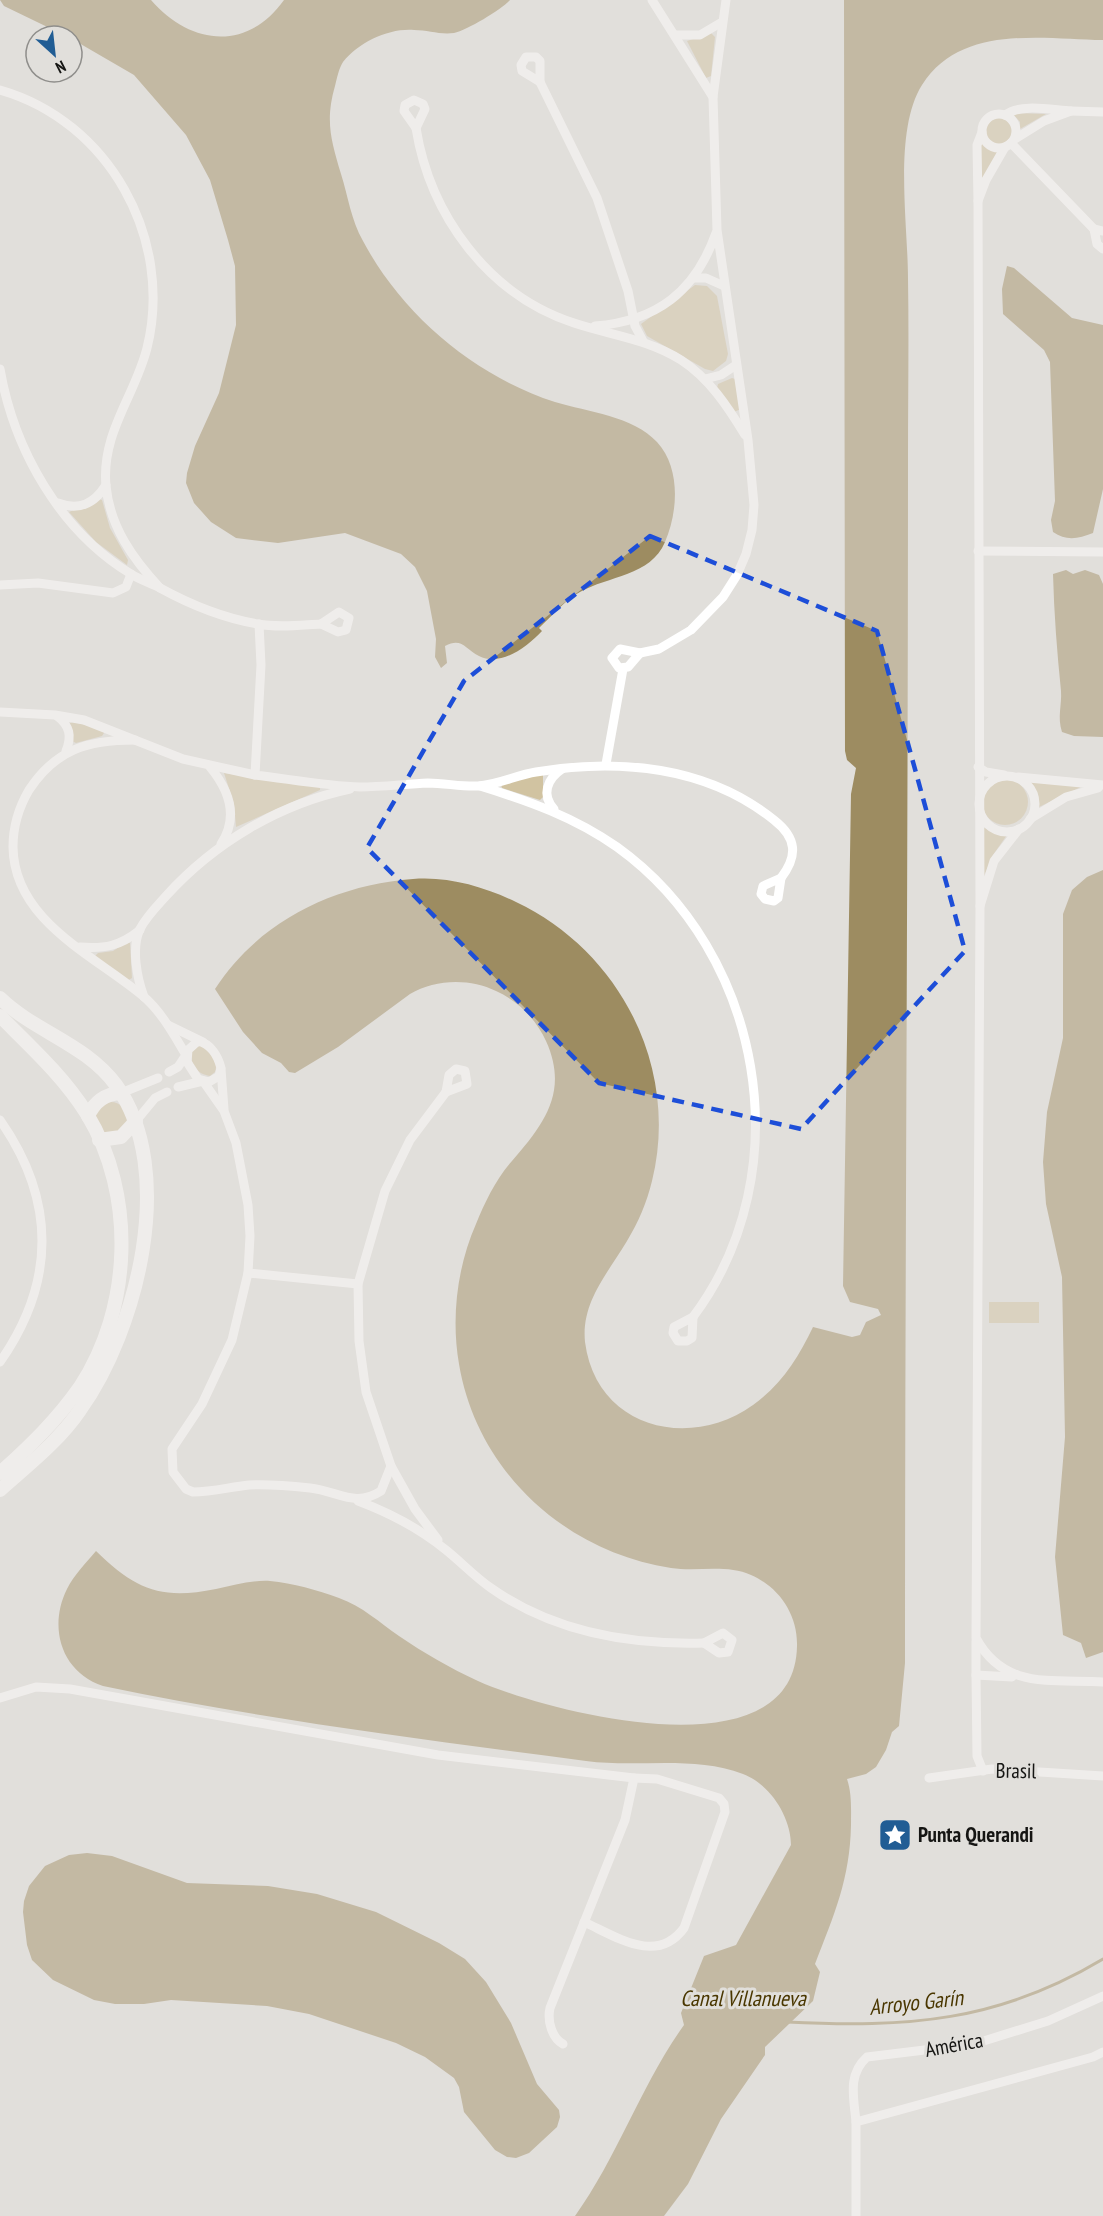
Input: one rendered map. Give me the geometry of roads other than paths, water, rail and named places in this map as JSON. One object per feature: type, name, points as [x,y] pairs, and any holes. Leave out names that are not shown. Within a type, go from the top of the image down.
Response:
[{"type":"street","points":[[652,0],[713,97]]},
{"type":"street","points":[[623,669],[616,667],[613,662],[617,650],[640,654],[659,649],[691,630],[723,597],[737,575],[748,546],[754,513],[748,440],[717,230],[713,97],[726,0]]},
{"type":"street","points":[[676,35],[700,35],[722,22]]},
{"type":"street","points":[[540,82],[597,198],[626,283],[634,319],[643,341]]},
{"type":"street","points":[[1,90],[52,113],[82,136],[122,184],[144,232],[153,281],[151,328],[140,371],[114,426],[108,446],[106,485],[115,522],[125,545],[136,562],[160,588]]},
{"type":"street","points":[[983,1771],[977,1756],[976,1675],[980,906],[977,146],[987,118],[998,113],[1005,114],[1014,110],[1029,109],[1103,112]]},
{"type":"street","points":[[982,132],[988,144],[1010,143],[1044,121],[1071,111]]},
{"type":"street","points":[[978,201],[986,180],[1010,143],[1016,124],[1005,114]]},
{"type":"street","points":[[416,128],[420,151],[437,201],[473,254],[500,280],[551,314],[587,327],[643,341],[683,361],[705,380],[748,440]]},
{"type":"street","points":[[1010,143],[1099,230],[1097,244],[1103,249]]},
{"type":"street","points":[[587,327],[634,319],[671,301],[693,278],[711,248],[717,230]]},
{"type":"street","points":[[693,278],[706,278],[724,285]]},
{"type":"street","points":[[705,380],[721,375],[736,365]]},
{"type":"street","points":[[0,369],[18,437],[56,503],[84,536],[131,574],[187,604],[259,624],[321,624]]},
{"type":"street","points":[[56,503],[68,507],[89,503],[99,497],[106,485]]},
{"type":"street","points":[[978,551],[1103,552]]},
{"type":"street","points":[[0,585],[38,583],[113,593],[126,586],[131,574]]},
{"type":"street","points":[[255,775],[261,665],[259,624]]},
{"type":"street","points":[[606,764],[623,669],[640,654]]},
{"type":"street","points":[[0,712],[55,714],[84,720],[210,767],[255,775],[359,787]]},
{"type":"street","points":[[55,714],[65,722],[69,731],[70,741],[66,752]]},
{"type":"street","points":[[135,740],[106,740],[66,752],[36,779],[25,797],[13,835],[13,854],[17,875],[31,903],[61,935],[144,997],[166,1024],[186,1055],[190,1068],[203,1081],[224,1111],[236,1143],[248,1205],[248,1273],[232,1340],[220,1370],[202,1404],[172,1449],[173,1472],[186,1489],[193,1492],[250,1485],[278,1486],[311,1488],[356,1500],[404,1521],[446,1550],[491,1588],[515,1603],[558,1622],[603,1636],[674,1644],[704,1643]]},
{"type":"street","points":[[480,786],[534,772],[606,764],[666,771],[693,778],[753,805],[776,822],[789,836],[793,844],[793,858],[781,878]]},
{"type":"street","points":[[210,767],[220,779],[231,806],[227,834],[218,848]]},
{"type":"street","points":[[978,767],[986,772],[1008,776],[1103,786]]},
{"type":"street","points":[[556,811],[547,797],[547,786],[552,776],[564,768]]},
{"type":"street","points":[[1019,828],[1000,831],[984,820],[979,802],[985,786],[1008,776],[1024,782],[1035,803],[1030,819]]},
{"type":"street","points":[[80,947],[112,947],[125,941],[140,930],[186,875],[218,848],[274,815],[336,791],[359,787],[430,783],[480,786],[556,811],[618,848],[670,895],[692,923],[712,954],[739,1014],[749,1050],[755,1092],[756,1129],[753,1168],[738,1235],[725,1266],[693,1317]]},
{"type":"street","points":[[980,906],[994,861],[1019,828],[1066,797],[1103,786]]},
{"type":"street","points":[[140,930],[137,966],[144,997]]},
{"type":"street","points":[[0,998],[26,1020],[86,1055],[103,1070],[121,1093],[136,1121],[146,1158],[146,1198],[133,1298],[123,1327],[98,1383],[79,1412],[55,1439],[0,1490]]},
{"type":"street","points":[[0,1016],[45,1060],[88,1116],[111,1173],[120,1219],[122,1248],[114,1308],[102,1343],[75,1393],[39,1437],[0,1473]]},
{"type":"street","points":[[166,1024],[202,1042],[214,1052],[221,1068],[224,1111]]},
{"type":"street","points":[[170,1072],[178,1067],[195,1043],[202,1042]]},
{"type":"street","points":[[178,1087],[214,1080],[221,1068]]},
{"type":"street","points":[[88,1116],[97,1101],[158,1078]]},
{"type":"street","points":[[147,1084],[155,1098]]},
{"type":"street","points":[[99,1140],[121,1137],[155,1098],[167,1092]]},
{"type":"street","points":[[446,1092],[410,1140],[385,1191],[358,1284],[358,1341],[372,1414],[391,1467],[415,1509],[446,1550]]},
{"type":"street","points":[[0,1120],[19,1151],[36,1190],[42,1254],[34,1298],[27,1318],[0,1362]]},
{"type":"street","points":[[248,1273],[358,1284]]},
{"type":"street","points":[[356,1500],[365,1500],[381,1491],[391,1467]]},
{"type":"street","points":[[976,1638],[1001,1669],[1020,1677]]},
{"type":"street","points":[[976,1675],[1103,1682]]},
{"type":"street","points":[[0,1698],[21,1690],[49,1686],[438,1755],[657,1779],[719,1798],[724,1804],[725,1812],[684,1928],[676,1939],[666,1945],[652,1948],[624,1940],[585,1923]]},
{"type":"street","name":"Brasil","points":[[929,1778],[1009,1769],[1103,1776]]},
{"type":"street","points":[[563,2044],[556,2041],[548,2016],[626,1820],[634,1778]]},
{"type":"street","name":"América","points":[[856,2216],[856,2122],[852,2082],[854,2074],[867,2057],[974,2044],[1048,2021],[1103,1995]]},
{"type":"street","points":[[856,2122],[1083,2060],[1103,2052]]},
{"type":"water","points":[[0,0],[151,0],[166,15],[183,26],[200,33],[218,36],[236,35],[253,28],[269,17],[284,0],[510,0],[492,14],[454,33],[395,31],[357,48],[340,67],[332,98],[330,130],[334,151],[353,216],[363,241],[379,268],[399,294],[444,340],[497,376],[525,391],[636,426],[657,442],[670,464],[675,491],[673,517],[665,542],[658,553],[639,569],[574,595],[539,628],[542,631],[536,637],[513,654],[487,659],[460,643],[456,643],[445,646],[447,663],[441,668],[435,657],[436,639],[427,591],[415,567],[401,554],[345,533],[278,543],[236,538],[211,522],[194,503],[186,483],[187,473],[195,446],[219,393],[236,325],[235,266],[210,180],[186,135],[134,75],[84,46],[84,24],[41,24],[4,6]]},
{"type":"water","name":"Canal Villanueva","points":[[844,0],[1103,0],[1103,40],[1004,39],[958,52],[938,66],[922,85],[913,104],[905,152],[908,346],[905,1663],[899,1726],[892,1732],[886,1750],[876,1767],[866,1774],[847,1779],[851,1807],[848,1863],[840,1896],[815,1964],[820,1972],[813,2001],[765,2047],[765,2055],[721,2119],[688,2184],[664,2216],[575,2216],[604,2169],[655,2072],[684,2025],[681,2013],[704,1956],[736,1945],[791,1845],[783,1813],[770,1793],[753,1779],[724,1768],[685,1763],[606,1763],[404,1737],[283,1719],[103,1686],[77,1670],[68,1659],[59,1633],[59,1618],[67,1589],[96,1551],[137,1583],[164,1592],[197,1592],[243,1583],[270,1581],[322,1592],[355,1605],[447,1666],[478,1681],[511,1694],[557,1707],[609,1718],[663,1724],[713,1723],[756,1711],[786,1686],[797,1646],[796,1635],[785,1603],[770,1587],[761,1580],[742,1572],[722,1569],[671,1568],[632,1559],[596,1545],[563,1525],[532,1500],[506,1472],[485,1439],[469,1403],[459,1364],[456,1329],[457,1293],[464,1258],[469,1240],[491,1191],[543,1120],[554,1092],[555,1076],[552,1059],[546,1041],[532,1018],[512,1000],[486,987],[464,982],[430,985],[410,994],[338,1047],[295,1073],[289,1072],[281,1063],[262,1053],[243,1032],[215,989],[253,944],[276,926],[301,911],[355,889],[413,879],[440,879],[479,887],[516,902],[553,923],[585,950],[612,982],[634,1018],[649,1056],[657,1097],[658,1139],[648,1197],[631,1234],[597,1289],[587,1314],[585,1342],[593,1371],[607,1395],[626,1412],[649,1423],[675,1428],[701,1427],[728,1419],[763,1397],[781,1379],[795,1360],[813,1327],[852,1337],[860,1335],[866,1322],[881,1315],[878,1309],[850,1302],[843,1286],[851,794],[856,768],[847,760],[845,751]]},
{"type":"water","points":[[1007,266],[1014,268],[1072,318],[1103,325],[1103,489],[1093,533],[1082,537],[1067,538],[1053,532],[1051,520],[1055,501],[1050,362],[1044,350],[1003,314],[1002,289]]},
{"type":"water","points":[[1066,570],[1073,574],[1085,570],[1099,575],[1103,584],[1103,737],[1074,736],[1062,732],[1053,574]]},
{"type":"water","points":[[1103,870],[1103,1652],[1086,1658],[1081,1643],[1063,1635],[1055,1557],[1065,1437],[1062,1277],[1046,1204],[1043,1162],[1047,1112],[1063,1038],[1063,914],[1072,890],[1087,877]]},
{"type":"water","points":[[87,1853],[112,1856],[187,1883],[268,1886],[317,1894],[376,1912],[439,1943],[465,1959],[486,1982],[511,2023],[537,2084],[559,2110],[560,2117],[557,2127],[529,2153],[516,2158],[507,2157],[495,2150],[464,2112],[459,2087],[454,2078],[425,2057],[396,2043],[309,2014],[267,2006],[171,2000],[144,2004],[115,2004],[94,2000],[53,1980],[32,1960],[27,1945],[24,1901],[29,1886],[45,1866],[69,1855]]},
{"type":"waterway","name":"Arroyo Garín","points":[[787,2022],[872,2024],[951,2016],[989,2008],[1026,1996],[1064,1980],[1103,1959]]},
{"type":"place","name":"Punta Querandi","points":[[895,1835]]}]
